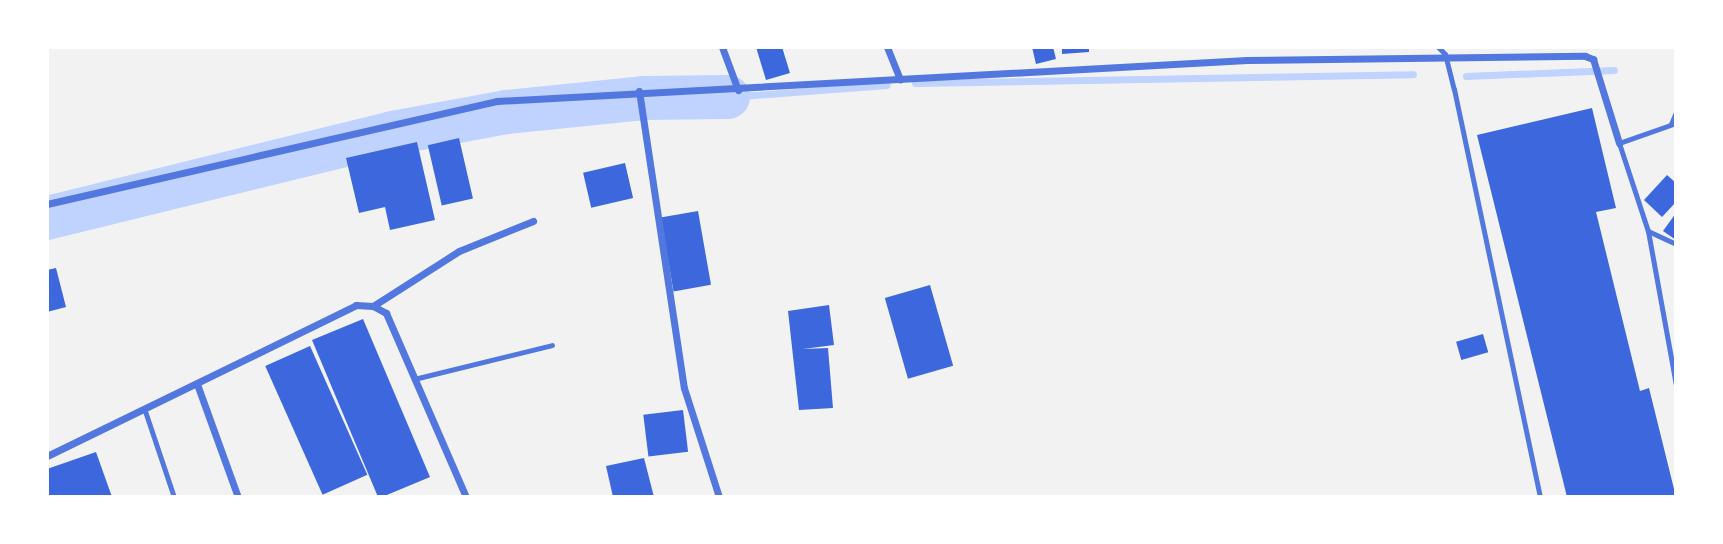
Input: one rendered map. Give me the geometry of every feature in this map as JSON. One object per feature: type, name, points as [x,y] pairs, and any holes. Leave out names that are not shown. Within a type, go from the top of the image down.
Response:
[{"type":"street","points":[[722,47],[738,90]]},
{"type":"street","points":[[887,47],[901,80]]},
{"type":"street","points":[[47,204],[497,101],[639,91],[738,90],[1247,60],[1552,54],[1593,60],[1619,143]]},
{"type":"street","points":[[639,91],[684,388],[719,497]]},
{"type":"street","points":[[373,306],[459,251],[533,221]]},
{"type":"street","points":[[47,456],[145,411],[356,305],[373,306],[386,313],[466,497]]},
{"type":"street","points":[[197,384],[238,497]]},
{"type":"lane","points":[[1438,47],[1445,54],[1454,89],[1540,497]]},
{"type":"lane","points":[[1676,112],[1674,124],[1619,143],[1648,231],[1676,384]]},
{"type":"lane","points":[[1648,231],[1676,244]]},
{"type":"lane","points":[[414,379],[552,345]]},
{"type":"lane","points":[[145,411],[174,497]]},
{"type":"building","points":[[756,47],[782,47],[790,73],[766,80]]},
{"type":"building","points":[[1032,47],[1053,47],[1056,59],[1036,64]]},
{"type":"building","points":[[1062,47],[1089,47],[1089,52],[1062,54]]},
{"type":"building","points":[[1592,108],[1616,208],[1596,212],[1640,391],[1649,388],[1676,497],[1567,497],[1477,135]]},
{"type":"building","points":[[459,138],[473,198],[442,206],[428,145]]},
{"type":"building","points":[[417,142],[435,220],[390,230],[385,207],[359,213],[346,158]]},
{"type":"building","points":[[625,163],[633,198],[591,208],[583,173]]},
{"type":"building","points":[[1667,175],[1676,183],[1676,202],[1662,217],[1644,200]]},
{"type":"building","points":[[698,211],[711,285],[674,291],[661,218]]},
{"type":"building","points":[[1676,213],[1676,240],[1663,231]]},
{"type":"building","points":[[56,268],[66,307],[47,312],[47,270]]},
{"type":"building","points":[[930,285],[953,366],[908,379],[885,298]]},
{"type":"building","points":[[829,305],[834,345],[803,349],[828,348],[833,408],[799,410],[788,311]]},
{"type":"building","points":[[363,319],[430,477],[382,497],[378,497],[312,340]]},
{"type":"building","points":[[1483,334],[1488,352],[1461,360],[1456,342]]},
{"type":"building","points":[[310,346],[367,475],[323,495],[265,366]]},
{"type":"building","points":[[683,410],[688,452],[648,457],[643,415]]},
{"type":"building","points":[[96,452],[112,497],[47,497],[47,469]]},
{"type":"building","points":[[644,458],[654,497],[613,497],[606,466]]},
{"type":"waterway","points":[[1466,76],[1614,70]]},
{"type":"waterway","points":[[915,83],[1413,74]]},
{"type":"waterway","points":[[728,97],[887,85]]},
{"type":"waterway","points":[[47,218],[393,133],[506,112],[643,98],[728,97]]}]
